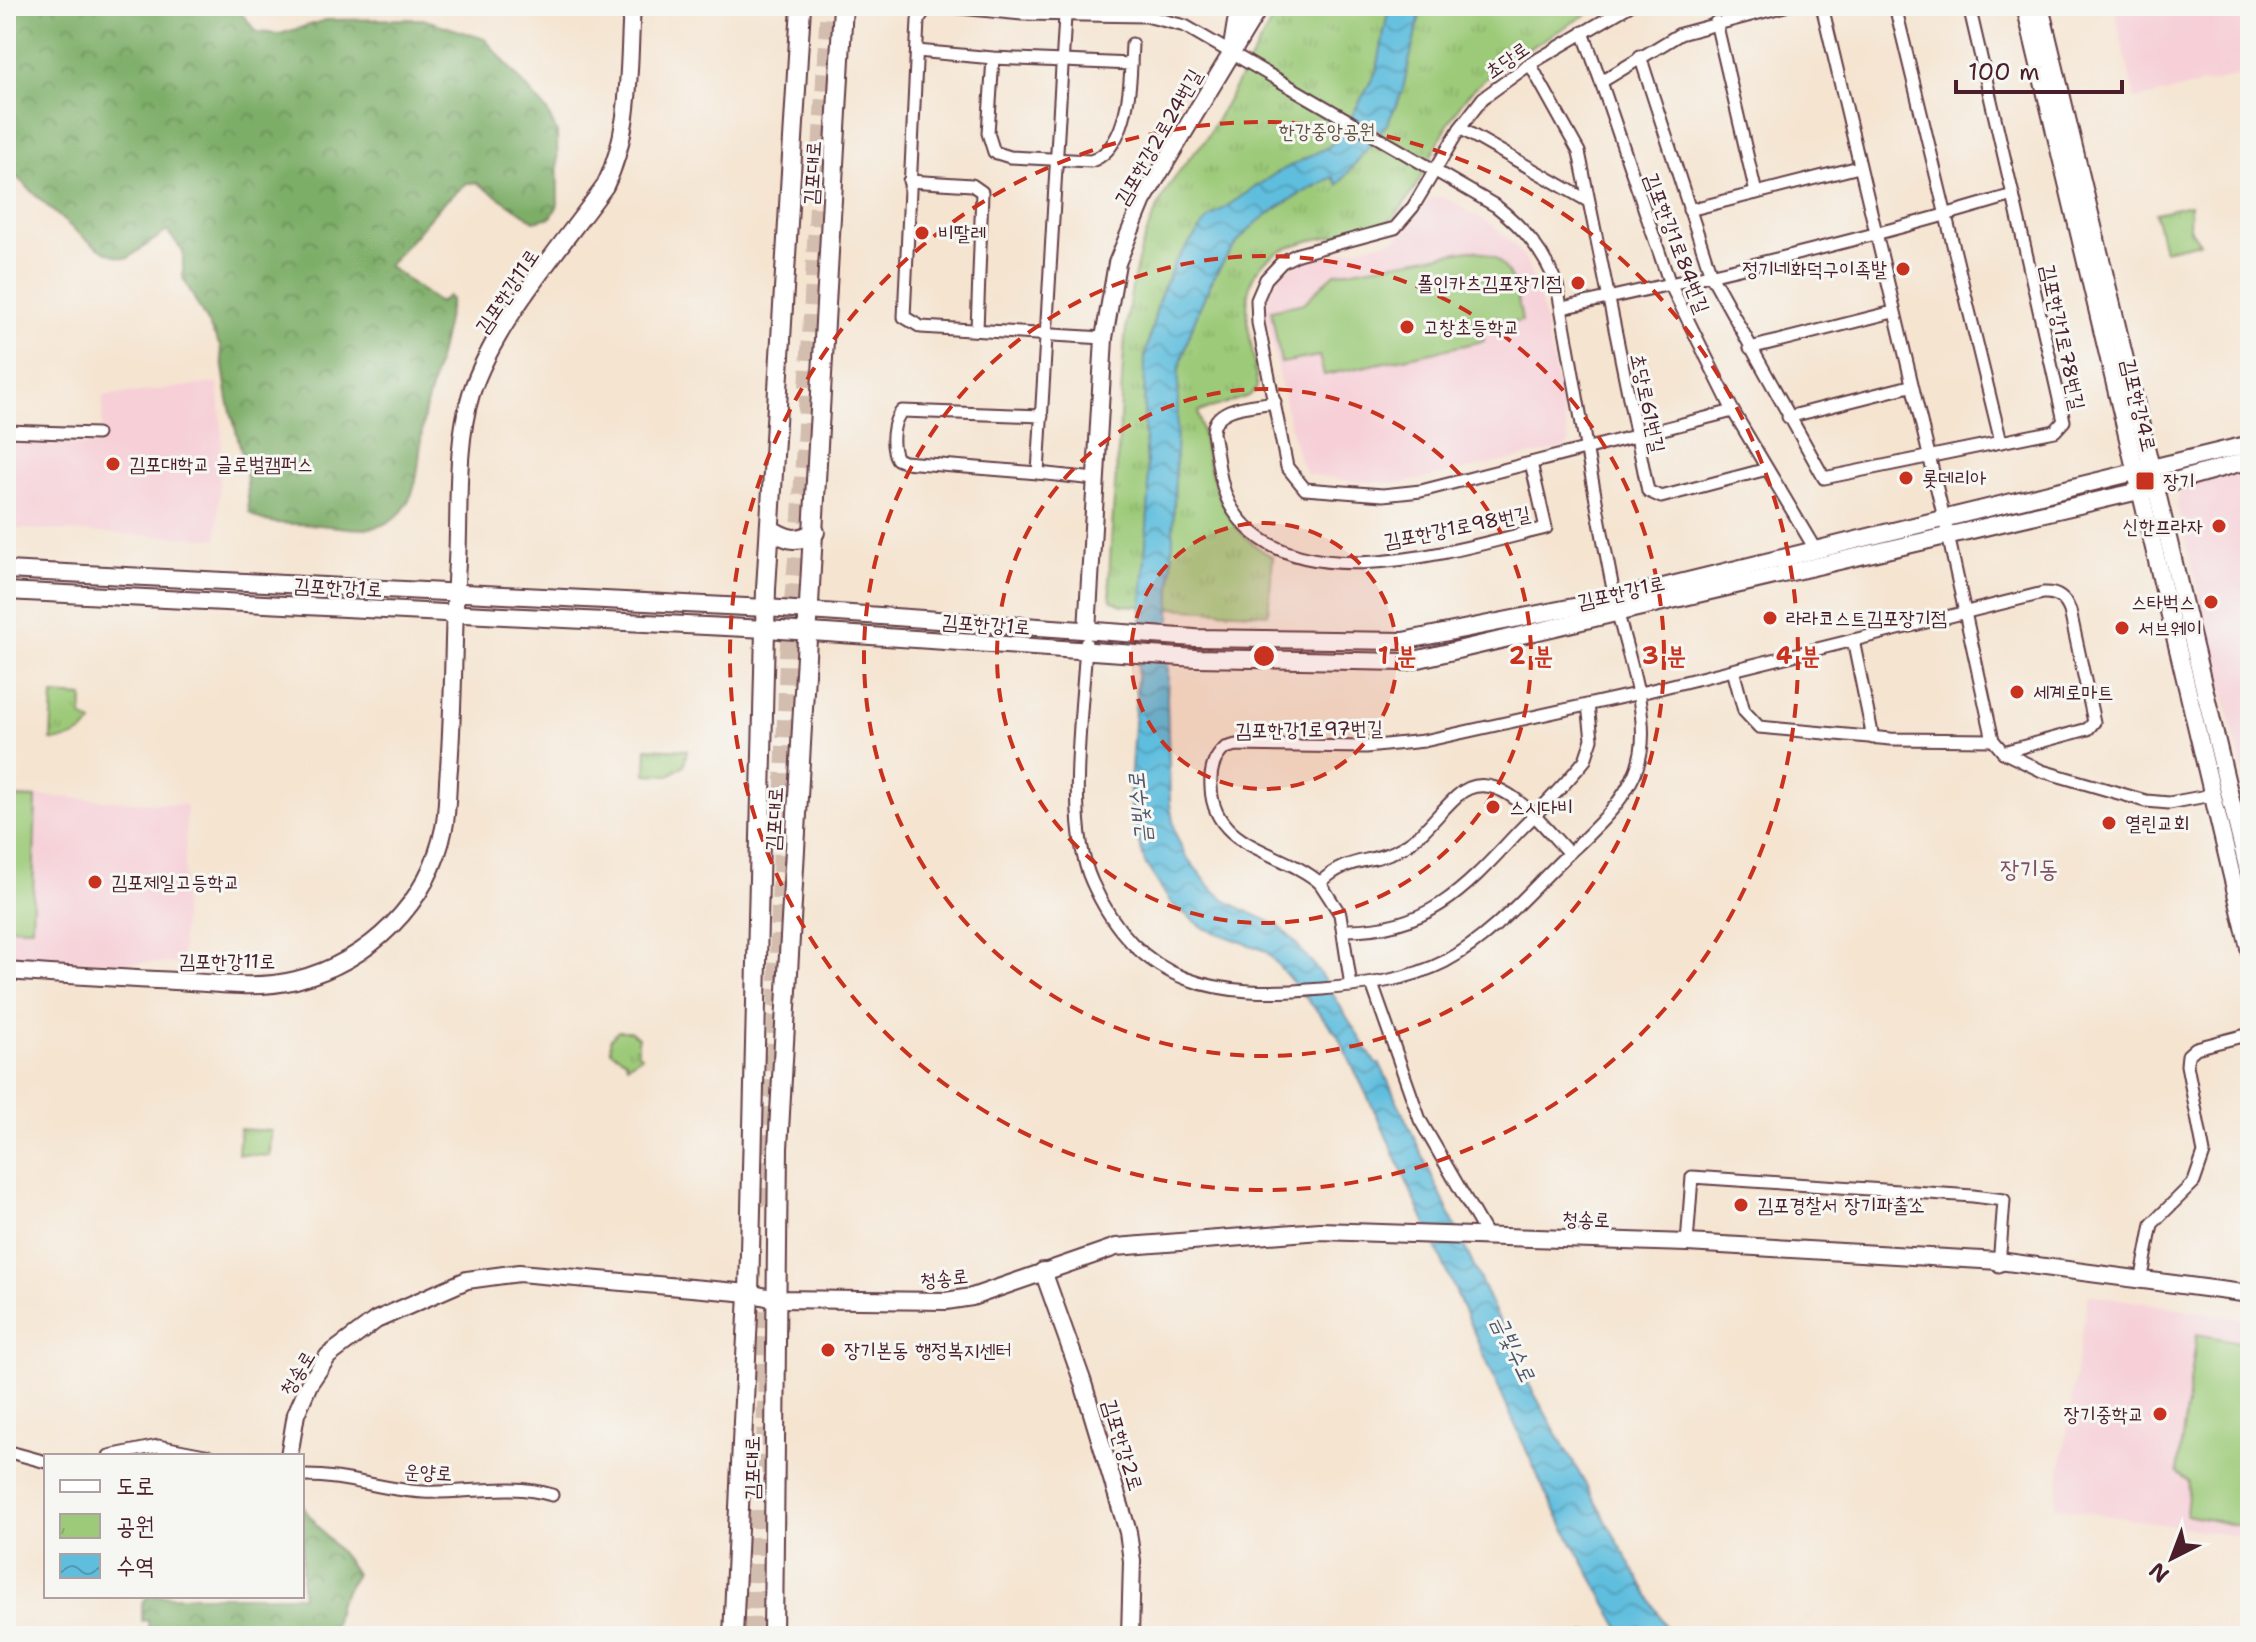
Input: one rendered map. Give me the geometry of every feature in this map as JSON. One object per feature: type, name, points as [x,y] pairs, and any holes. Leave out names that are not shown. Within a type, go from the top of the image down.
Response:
[{"type":"main road","name":"김포대로","points":[[733,1636],[749,1293],[766,608],[801,6]]},
{"type":"main road","name":"김포대로","points":[[773,1636],[778,1148],[807,632],[811,611],[843,6]]},
{"type":"main road","points":[[770,529],[791,540],[804,539],[815,532]]},
{"type":"street","name":"김포한강11로","points":[[6,969],[268,979],[295,974],[360,947],[410,898],[433,849],[438,829],[461,467],[471,396],[485,359],[615,167],[625,107],[632,6]]},
{"type":"street","points":[[928,6],[919,14],[904,317],[914,326],[1104,338]]},
{"type":"street","points":[[940,6],[1065,16],[1157,17],[1185,26],[1496,206],[1523,229],[1549,266],[1562,308],[1616,606],[1636,694],[1642,735],[1636,770],[1621,798],[1569,853],[1504,918],[1467,948],[1419,972],[1372,984],[1267,994],[1207,986],[1170,972],[1136,946],[1107,912],[1091,881],[1080,841],[1087,631]]},
{"type":"street","name":"김포한강2로24번길","points":[[1231,53],[1236,22],[1245,6]]},
{"type":"street","name":"김포한강2로24번길","points":[[1087,631],[1104,338],[1112,284],[1133,220],[1260,6]]},
{"type":"street","name":"초당로","points":[[1275,402],[1256,311],[1266,279],[1282,262],[1298,254],[1395,228],[1413,207],[1460,128],[1483,98],[1530,64],[1629,6]]},
{"type":"street","points":[[1583,32],[1601,82],[1680,34],[1785,6]]},
{"type":"street","points":[[1822,6],[1927,459],[1946,527],[1993,740],[2003,752],[2042,771],[2146,801],[2169,803],[2212,795]]},
{"type":"street","points":[[1895,6],[2001,442]]},
{"type":"street","name":"김포한강1로78번길","points":[[1640,56],[1711,275],[1824,478],[2055,431],[2064,415],[1969,6]]},
{"type":"street","name":"김포한강4로","points":[[2025,6],[2212,795],[2246,915],[2250,952]]},
{"type":"street","name":"김포한강4로","points":[[2040,6],[2250,879]]},
{"type":"street","points":[[1038,473],[1065,16]]},
{"type":"street","points":[[1716,22],[1756,193]]},
{"type":"street","name":"김포한강2로24번길","points":[[993,58],[990,147],[1001,155],[1091,161],[1103,153],[1128,111],[1132,44]]},
{"type":"street","points":[[917,51],[1131,64]]},
{"type":"street","name":"초당로61번길","points":[[1530,64],[1574,139],[1648,491],[1653,496],[1767,469]]},
{"type":"street","name":"김포한강1로84번길","points":[[1601,82],[1670,284],[1733,411],[1815,549]]},
{"type":"street","points":[[1460,128],[1588,201]]},
{"type":"street","points":[[1689,210],[1859,167]]},
{"type":"street","points":[[909,181],[972,185],[982,192],[977,330]]},
{"type":"street","points":[[1562,308],[1875,235],[2013,195]]},
{"type":"street","points":[[1750,348],[1893,312]]},
{"type":"street","points":[[1788,417],[1910,386]]},
{"type":"street","points":[[1275,402],[1287,467],[1298,484],[1314,491],[1402,495],[1733,411]]},
{"type":"street","name":"김포한강1로98번길","points":[[1275,402],[1221,414],[1213,424],[1213,433],[1225,493],[1232,508],[1264,542],[1294,555],[1398,560],[1546,528],[1531,463]]},
{"type":"street","points":[[1042,416],[909,410],[898,414],[893,452],[901,461],[1095,479]]},
{"type":"street","points":[[6,431],[97,434]]},
{"type":"street","name":"김포한강1로","points":[[6,570],[766,608],[1195,638],[1403,641],[1616,606],[1946,527],[2134,471],[2250,444]]},
{"type":"street","name":"김포한강1로","points":[[6,591],[766,629],[1196,658],[1406,662],[1815,549],[2139,491],[2250,460]]},
{"type":"street","points":[[1636,694],[1965,611],[2054,593],[2068,606],[2081,651],[2095,716],[2092,726],[2003,752]]},
{"type":"street","points":[[1853,640],[1873,738]]},
{"type":"street","points":[[1733,670],[1744,711],[1759,727],[1873,738],[1993,740]]},
{"type":"street","name":"김포한강1로97번길","points":[[1349,987],[1345,930],[1340,914],[1320,883],[1302,869],[1234,836],[1217,816],[1212,806],[1211,768],[1225,748],[1236,745],[1393,746],[1636,694]]},
{"type":"street","points":[[1345,930],[1383,929],[1435,910],[1470,882],[1533,817],[1590,751],[1592,725],[1588,705]]},
{"type":"street","points":[[1320,883],[1342,864],[1385,855],[1406,846],[1455,798],[1473,786],[1491,785],[1499,789],[1569,853]]},
{"type":"street","points":[[1372,984],[1420,1120],[1479,1234]]},
{"type":"street","points":[[2141,1280],[2152,1224],[2194,1182],[2204,1153],[2187,1065],[2188,1055],[2196,1048],[2250,1034]]},
{"type":"street","points":[[1687,1243],[1692,1177],[2004,1200],[1999,1264]]},
{"type":"street","name":"청송로","points":[[289,1454],[296,1414],[309,1384],[328,1356],[376,1320],[467,1280],[519,1273],[749,1293],[775,1299],[958,1300],[1088,1254],[1136,1244],[1320,1231],[1687,1243],[1728,1250],[1999,1264],[2141,1280],[2250,1297]]},
{"type":"street","name":"김포한강2로","points":[[1043,1271],[1082,1380],[1128,1532],[1132,1561],[1130,1636]]},
{"type":"street","points":[[119,1454],[158,1446],[200,1454]]},
{"type":"street","points":[[6,1451],[44,1461]]},
{"type":"street","name":"운양로","points":[[304,1476],[336,1475],[425,1492],[515,1489],[552,1495]]},
{"type":"shaded area","points":[[2114,6],[2250,6],[2250,73],[2135,100]]},
{"type":"shaded area","name":"고창초등학교","points":[[1438,197],[1451,201],[1492,225],[1515,245],[1527,263],[1541,302],[1569,444],[1564,448],[1403,483],[1350,481],[1307,474],[1299,459],[1290,426],[1265,312],[1271,286],[1285,271],[1307,260],[1393,240],[1407,229],[1429,199]]},
{"type":"shaded area","name":"김포대학교 글로벌캠퍼스","points":[[218,383],[222,431],[217,539],[6,528],[6,442],[102,446],[103,396]]},
{"type":"shaded area","points":[[2250,467],[2250,800],[2177,506],[2180,491],[2189,484]]},
{"type":"shaded area","name":"김포제일고등학교","points":[[6,794],[187,805],[181,964],[6,959]]},
{"type":"shaded area","name":"장기중학교","points":[[2088,1294],[2250,1320],[2250,1538],[2055,1507]]},
{"type":"green space","points":[[6,6],[235,6],[257,32],[280,34],[326,20],[423,19],[485,39],[547,111],[557,133],[558,205],[551,217],[534,221],[477,183],[467,183],[441,205],[388,266],[439,303],[448,296],[451,299],[423,420],[416,481],[412,495],[396,517],[378,527],[359,529],[272,522],[249,512],[246,469],[228,400],[220,346],[183,278],[183,251],[167,231],[128,258],[115,256],[82,236],[6,167]]},
{"type":"green space","name":"한강중앙공원","points":[[1280,6],[1600,6],[1508,62],[1475,88],[1453,115],[1409,197],[1388,222],[1284,249],[1267,260],[1254,275],[1247,306],[1257,388],[1249,396],[1198,412],[1212,475],[1227,513],[1254,545],[1273,557],[1268,614],[1122,605],[1111,600],[1112,528],[1127,318],[1143,242],[1158,207],[1178,173],[1205,141]]},
{"type":"green space","points":[[2190,205],[2189,227],[2199,242],[2164,250],[2155,213]]},
{"type":"green space","points":[[1470,250],[1494,258],[1509,274],[1522,321],[1482,328],[1484,341],[1324,375],[1319,356],[1281,363],[1271,310],[1304,303],[1335,273]]},
{"type":"green space","points":[[53,695],[83,697],[82,717],[92,723],[74,737],[51,740]]},
{"type":"green space","points":[[647,748],[687,750],[684,765],[670,775],[646,774]]},
{"type":"green space","points":[[6,797],[36,798],[32,928],[6,927]]},
{"type":"green space","points":[[618,1031],[630,1031],[638,1038],[638,1053],[642,1056],[627,1065],[626,1060],[611,1051],[610,1040]]},
{"type":"green space","points":[[240,1129],[271,1131],[270,1156],[238,1154]]},
{"type":"green space","points":[[2197,1334],[2250,1344],[2250,1528],[2186,1515],[2189,1482],[2177,1472]]},
{"type":"green space","points":[[304,1508],[356,1574],[339,1602],[332,1636],[149,1636],[148,1620],[142,1621],[142,1603],[146,1598],[304,1598]]},
{"type":"water","name":"금빛수로","points":[[1389,6],[1422,6],[1402,93],[1387,124],[1338,185],[1333,177],[1289,200],[1247,231],[1220,266],[1210,286],[1179,370],[1167,699],[1170,804],[1175,833],[1185,855],[1213,890],[1231,904],[1279,926],[1293,940],[1319,972],[1376,1064],[1380,1064],[1526,1379],[1671,1636],[1624,1636],[1545,1492],[1381,1124],[1337,1034],[1266,951],[1204,928],[1171,903],[1145,863],[1131,815],[1130,787],[1149,495],[1144,421],[1145,356],[1159,299],[1175,262],[1208,219],[1276,173],[1328,147],[1342,134],[1377,70]]},
{"type":"tunnel","points":[[775,1061],[788,655],[801,517],[829,6]]},
{"type":"tunnel","points":[[760,1206],[765,1043]]},
{"type":"tunnel","points":[[755,1382],[757,1295]]},
{"type":"tunnel","points":[[761,1636],[767,1363]]},
{"type":"tunnel","points":[[748,1636],[751,1507]]},
{"type":"place","name":"비딸레","points":[[922,233]]},
{"type":"place","name":"정기네화덕구이족발","points":[[1903,269]]},
{"type":"place","name":"폴인카츠김포장기점","points":[[1578,283]]},
{"type":"place","name":"고창초등학교","points":[[1407,327]]},
{"type":"place","name":"김포대학교 글로벌캠퍼스","points":[[113,464]]},
{"type":"place","name":"롯데리아","points":[[1906,478]]},
{"type":"place","name":"장기","points":[[2145,481]]},
{"type":"place","name":"신한프라자","points":[[2219,526]]},
{"type":"place","name":"스타벅스","points":[[2211,602]]},
{"type":"place","name":"라라코스트김포장기점","points":[[1770,618]]},
{"type":"place","name":"서브웨이","points":[[2122,628]]},
{"type":"place","name":"세계로마트","points":[[2017,692]]},
{"type":"place","name":"스시다비","points":[[1493,807]]},
{"type":"place","name":"열린교회","points":[[2109,823]]},
{"type":"place","name":"김포제일고등학교","points":[[95,882]]},
{"type":"place","name":"김포경찰서 장기파출소","points":[[1741,1205]]},
{"type":"place","name":"장기본동 행정복지센터","points":[[828,1350]]},
{"type":"place","name":"장기중학교","points":[[2160,1414]]},
{"type":"district","name":"장기동","points":[[2029,869]]}]
